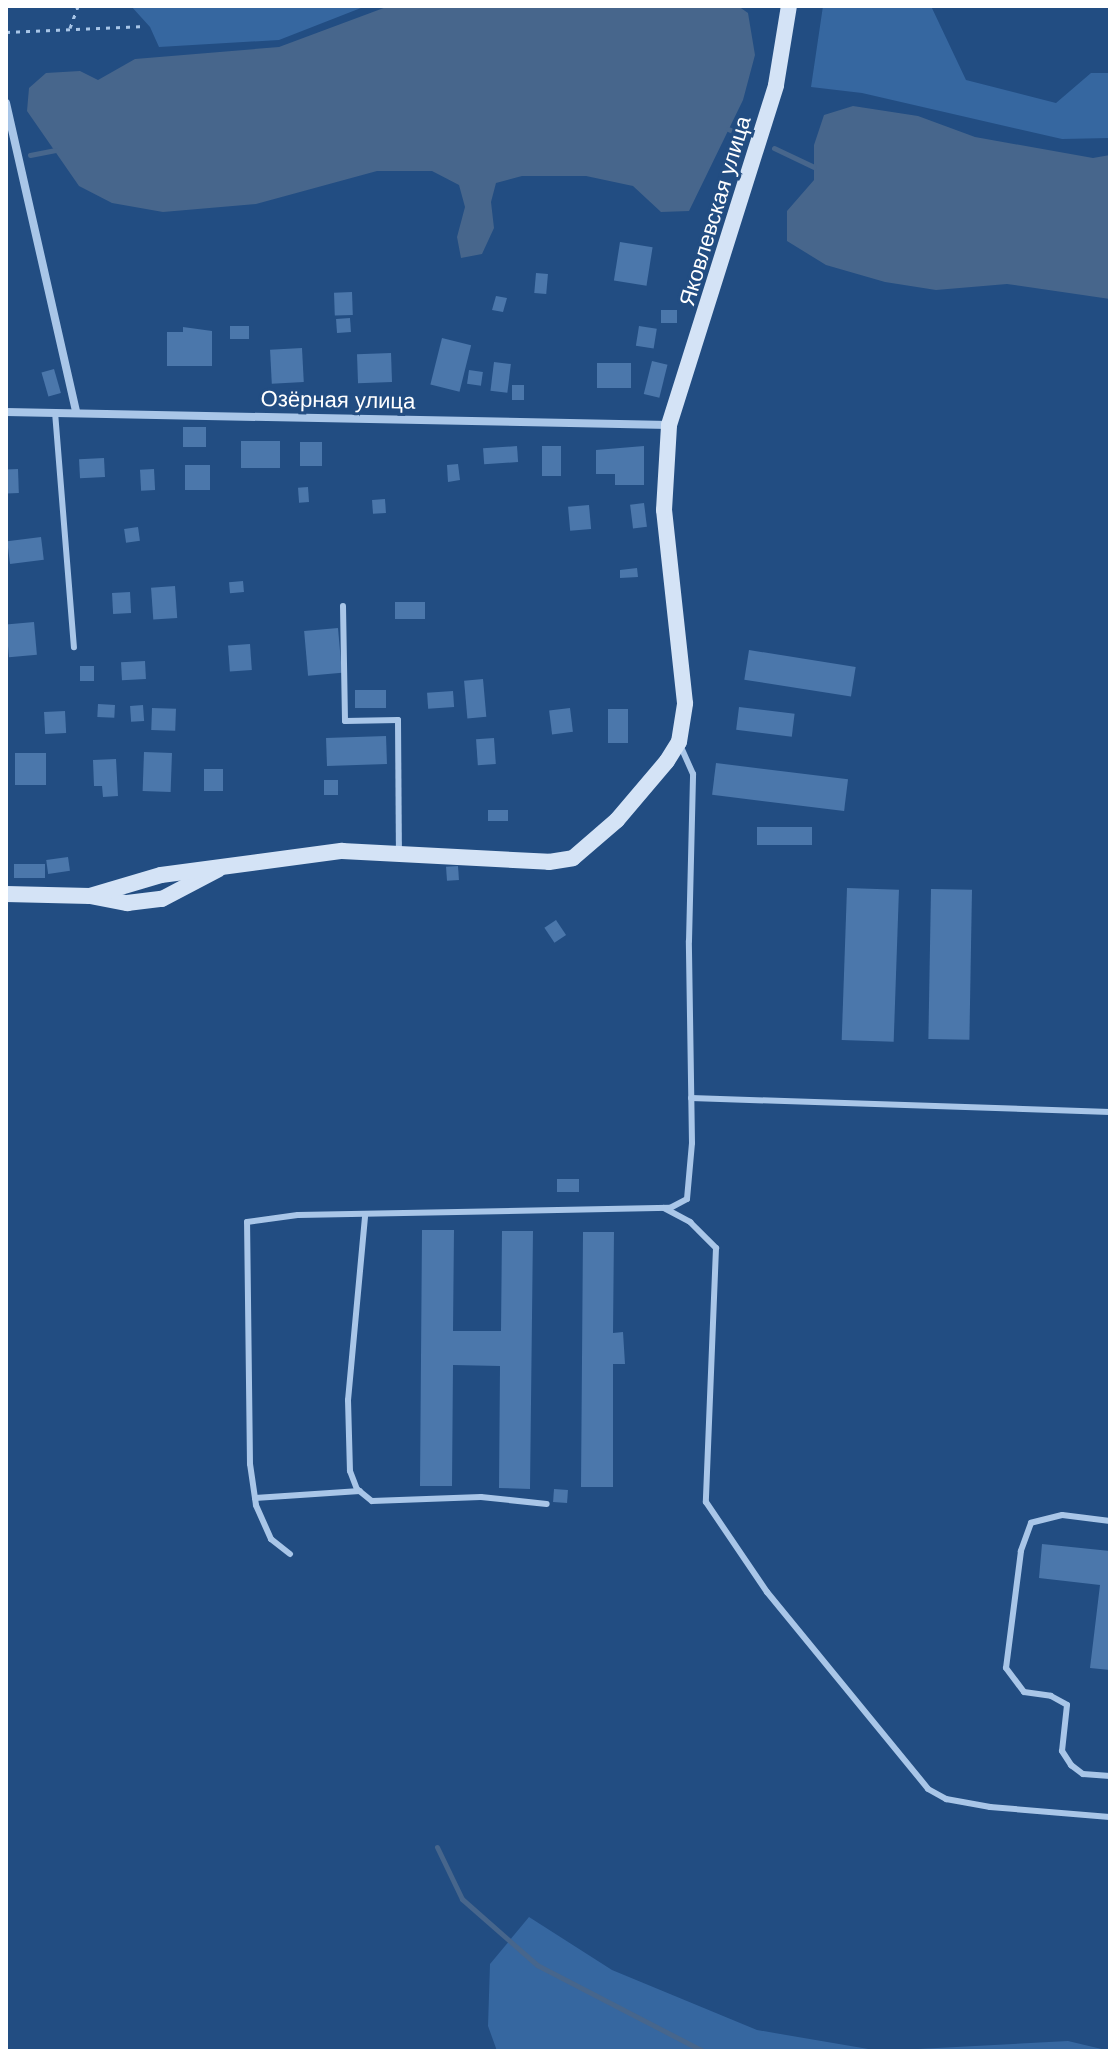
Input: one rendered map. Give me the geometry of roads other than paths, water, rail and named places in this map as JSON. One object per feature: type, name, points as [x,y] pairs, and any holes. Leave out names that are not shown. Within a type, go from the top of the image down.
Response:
[{"type":"street","name":"Яковлевская улица","points":[[679,742],[685,703],[664,510],[669,425],[776,85],[789,6]]},
{"type":"street","points":[[6,103],[76,412]]},
{"type":"street","name":"Озёрная улица","points":[[6,412],[669,425]]},
{"type":"street","points":[[90,896],[161,875],[342,851],[399,850],[549,862],[573,858],[617,820],[679,742]]},
{"type":"street","points":[[6,894],[90,896],[127,903],[162,899],[223,866]]},
{"type":"lane","points":[[55,412],[74,647]]},
{"type":"lane","points":[[343,606],[345,721],[398,720],[399,850]]},
{"type":"lane","points":[[290,1554],[271,1539],[255,1498],[247,1404],[247,1222],[298,1215],[365,1217],[664,1208],[687,1199],[691,1098],[693,774],[679,742]]},
{"type":"lane","points":[[691,1098],[1110,1112]]},
{"type":"lane","points":[[664,1208],[690,1222],[716,1248],[706,1502],[767,1592],[928,1789],[946,1799],[990,1807],[1110,1817]]},
{"type":"lane","points":[[365,1217],[348,1400],[350,1471],[360,1491],[372,1501],[481,1497],[547,1504]]},
{"type":"lane","points":[[255,1498],[360,1491]]},
{"type":"lane","points":[[1110,1521],[1062,1515],[1031,1523],[1021,1551],[1006,1668],[1024,1692],[1051,1696],[1067,1705],[1062,1751],[1071,1765],[1083,1774],[1110,1776]]},
{"type":"waterway","points":[[728,129],[740,134]]},
{"type":"waterway","points":[[774,148],[814,167]]},
{"type":"waterway","points":[[30,155],[56,150]]},
{"type":"waterway","points":[[437,1847],[462,1899],[537,1965],[703,2051]]}]
